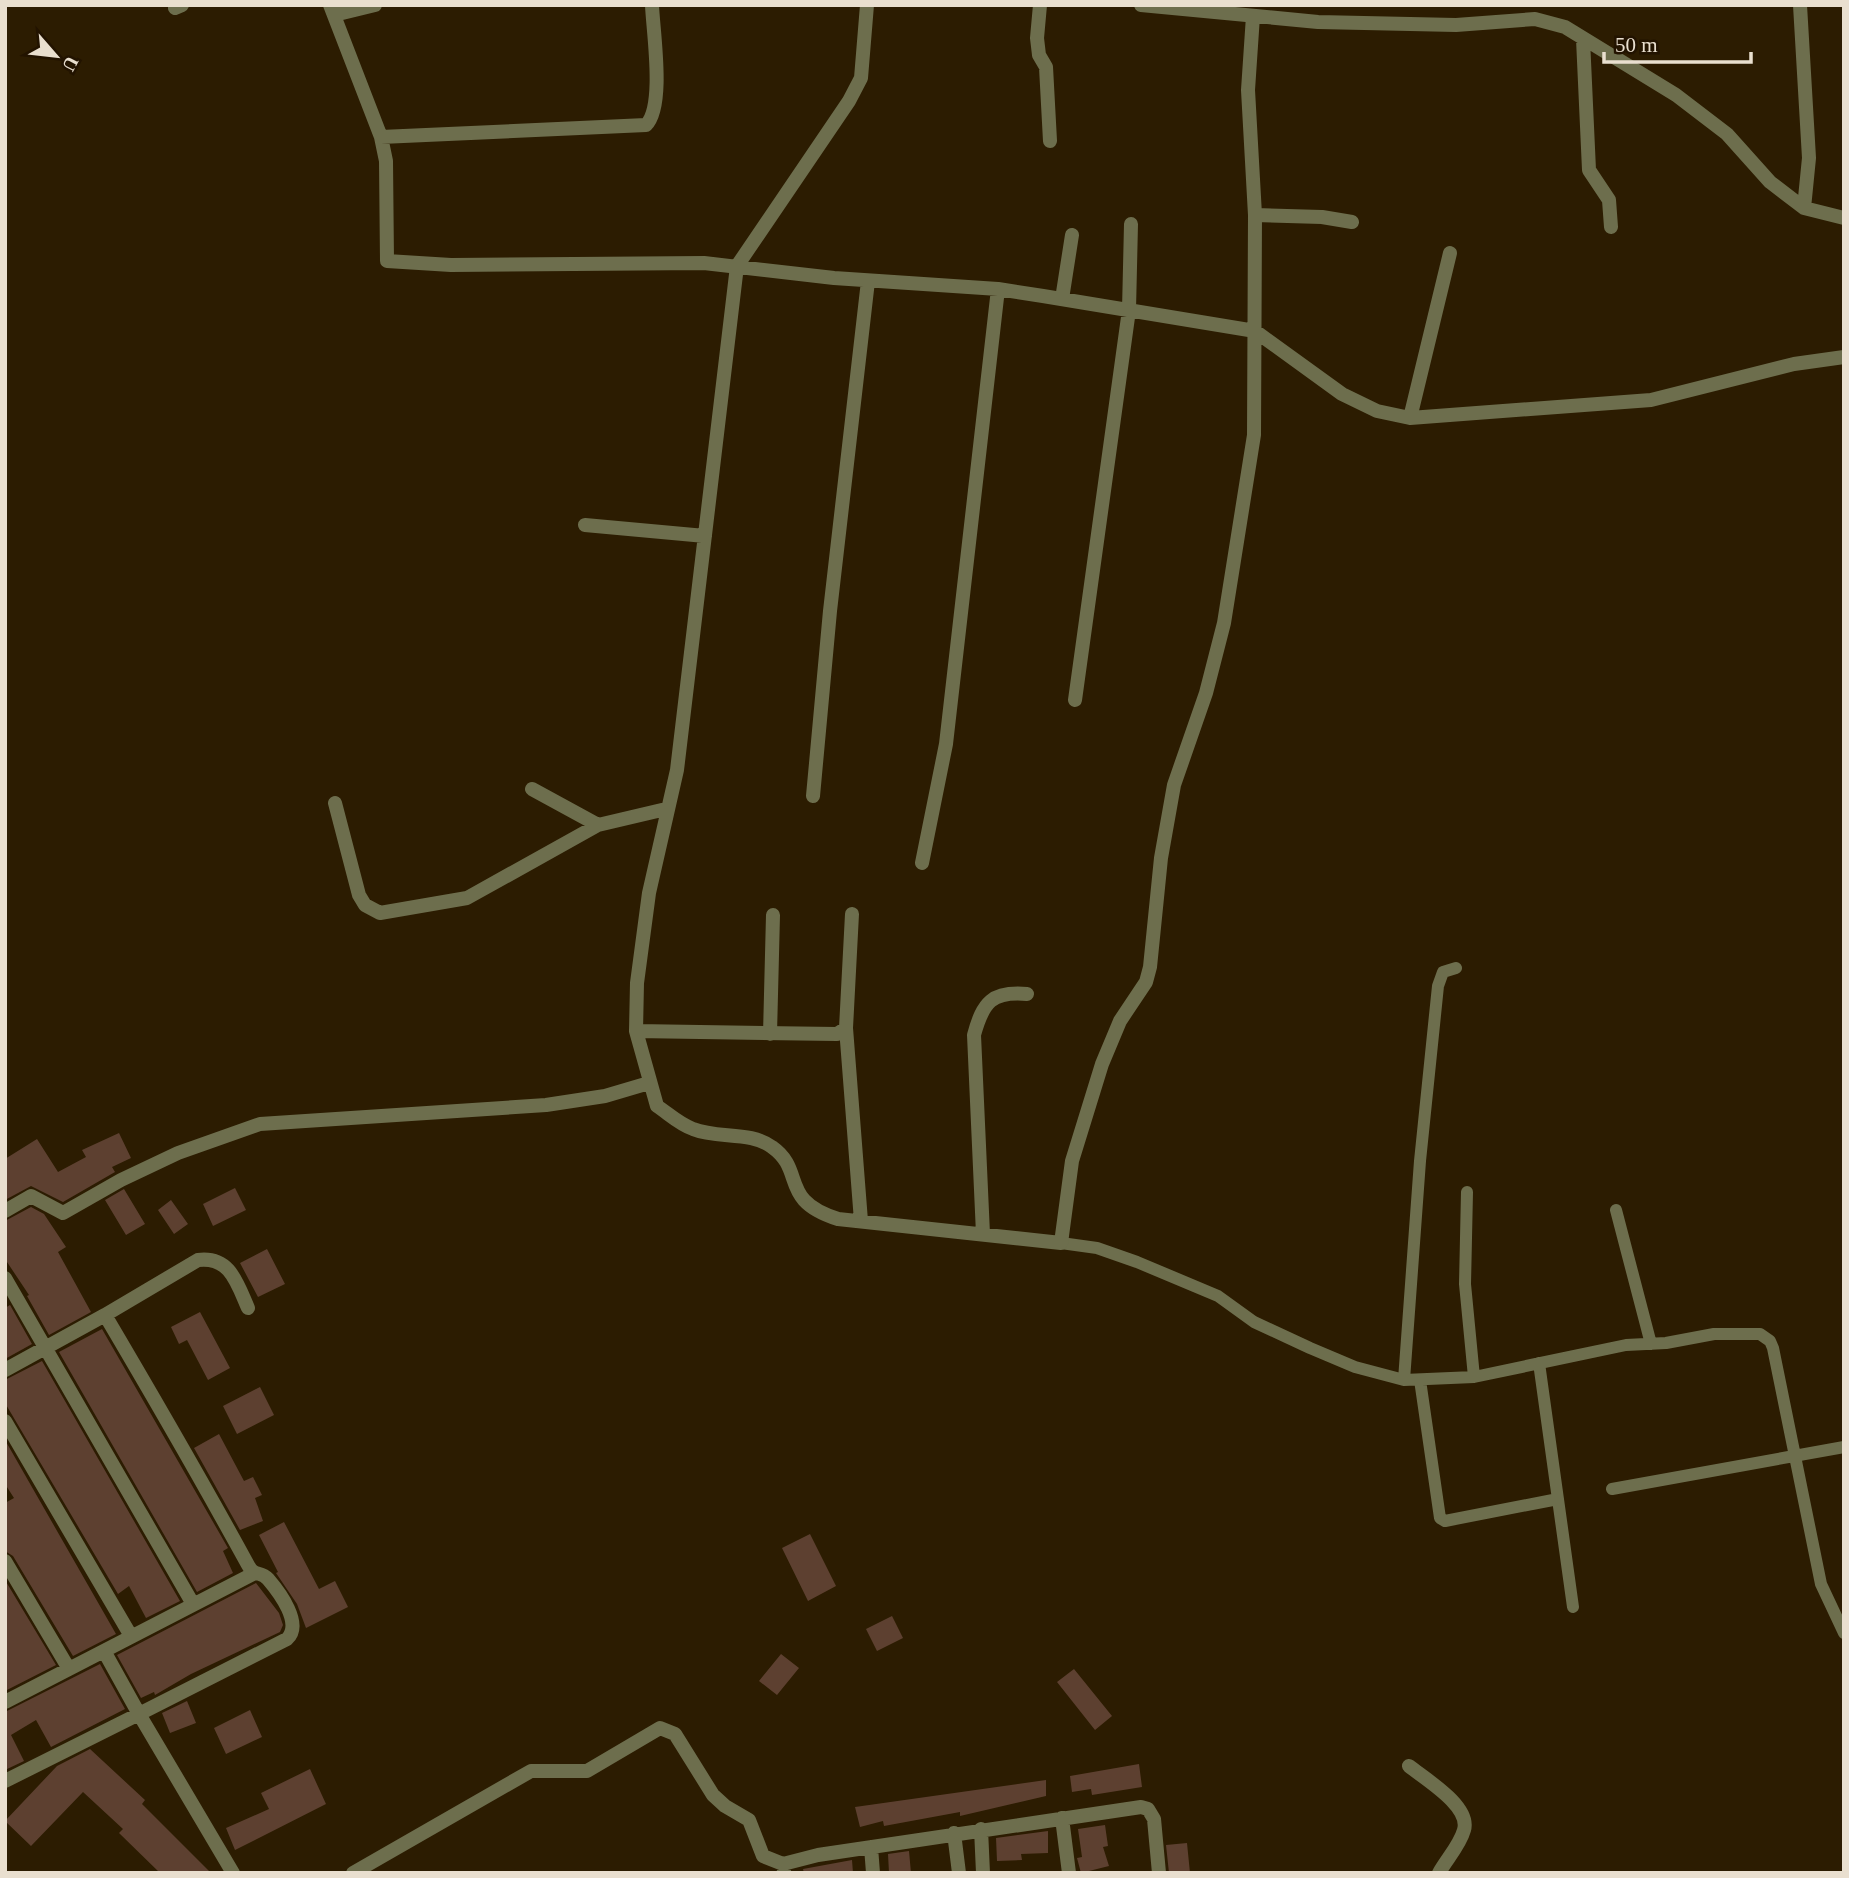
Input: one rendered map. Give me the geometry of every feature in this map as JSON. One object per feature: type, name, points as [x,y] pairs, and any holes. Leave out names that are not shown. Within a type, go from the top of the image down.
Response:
[{"type":"street","points":[[375,5],[332,10],[381,137],[387,183],[387,261],[451,265],[609,261],[737,265],[868,281],[998,289],[1255,331],[1342,394],[1377,411],[1410,418],[1651,400],[1794,364],[1844,357]]},
{"type":"street","points":[[381,137],[646,125],[654,112],[656,62],[652,5]]},
{"type":"street","points":[[867,5],[860,78],[849,101],[737,265],[677,770],[649,893],[637,983],[636,1031],[657,1106],[679,1123],[704,1132],[763,1141],[783,1158],[797,1193],[810,1208],[838,1219],[1062,1243],[1072,1161],[1102,1064],[1120,1021],[1146,982],[1150,967],[1161,858],[1174,785],[1206,693],[1224,623],[1254,435],[1255,215],[1248,90],[1253,16]]},
{"type":"street","points":[[1040,5],[1037,38],[1039,55],[1046,67],[1050,141]]},
{"type":"street","points":[[1141,5],[1339,22],[1456,25],[1535,19],[1564,27],[1676,95],[1727,134],[1770,182],[1804,208],[1844,218]]},
{"type":"street","points":[[1339,5],[1339,22]]},
{"type":"street","points":[[1800,5],[1809,158],[1804,208]]},
{"type":"street","points":[[1583,39],[1589,170],[1609,201],[1611,227]]},
{"type":"street","points":[[1255,215],[1322,217],[1352,222]]},
{"type":"street","points":[[1074,700],[1129,310],[1131,224]]},
{"type":"street","points":[[1062,299],[1072,235]]},
{"type":"street","points":[[1410,418],[1450,253]]},
{"type":"street","points":[[813,796],[830,611],[868,281]]},
{"type":"street","points":[[922,863],[947,744],[998,289]]},
{"type":"street","points":[[585,525],[705,536]]},
{"type":"street","points":[[532,789],[598,825]]},
{"type":"street","points":[[335,803],[359,895],[365,905],[380,913],[467,898],[598,825],[666,809]]},
{"type":"street","points":[[852,914],[846,1028],[861,1222]]},
{"type":"street","points":[[770,1034],[773,915]]},
{"type":"street","points":[[984,1234],[974,1035],[979,1017],[996,996],[1006,992],[1027,994]]},
{"type":"street","points":[[636,1031],[837,1034],[846,1028]]},
{"type":"street","points":[[5,1212],[31,1196],[63,1213],[121,1180],[178,1153],[260,1124],[546,1105],[605,1096],[649,1083]]},
{"type":"street","points":[[5,1370],[198,1260],[210,1258],[231,1271],[248,1308]]},
{"type":"street","points":[[5,1278],[193,1604]]},
{"type":"street","points":[[5,1781],[290,1636],[294,1628],[293,1619],[269,1580],[253,1574],[216,1503],[105,1315]]},
{"type":"street","points":[[5,1421],[131,1636]]},
{"type":"street","points":[[5,1561],[69,1670]]},
{"type":"street","points":[[6,1699],[69,1670],[253,1574]]},
{"type":"street","points":[[104,1651],[138,1714],[233,1873]]},
{"type":"street","points":[[353,1873],[531,1770],[587,1770],[660,1728],[675,1734],[713,1795],[751,1823],[763,1856],[783,1868],[872,1847],[1136,1807],[1148,1809],[1154,1819],[1158,1873]]},
{"type":"street","points":[[1409,1766],[1450,1798],[1464,1822],[1464,1832],[1439,1873]]},
{"type":"street","points":[[1062,1818],[1069,1873]]},
{"type":"street","points":[[981,1829],[983,1873]]},
{"type":"street","points":[[954,1833],[959,1873]]},
{"type":"street","points":[[872,1847],[873,1873]]},
{"type":"lane","points":[[1404,1380],[1438,986],[1443,972],[1456,968]]},
{"type":"lane","points":[[1467,1192],[1465,1284],[1474,1377]]},
{"type":"lane","points":[[1616,1210],[1651,1344]]},
{"type":"lane","points":[[1062,1243],[1097,1248],[1137,1262],[1218,1296],[1254,1321],[1310,1348],[1355,1367],[1404,1380],[1474,1377],[1626,1345],[1651,1344],[1714,1334],[1755,1333],[1766,1338],[1773,1348],[1793,1457],[1821,1584],[1844,1633]]},
{"type":"lane","points":[[1539,1363],[1573,1607]]},
{"type":"lane","points":[[1420,1380],[1440,1518],[1445,1521],[1558,1499]]},
{"type":"lane","points":[[1612,1489],[1844,1447]]},
{"type":"building","points":[[119,1133],[131,1158],[112,1167],[115,1172],[63,1202],[31,1186],[5,1200],[5,1159],[37,1139],[58,1172],[86,1157],[82,1150]]},
{"type":"building","points":[[235,1188],[246,1210],[213,1226],[203,1204]]},
{"type":"building","points":[[124,1189],[145,1224],[126,1235],[105,1200]]},
{"type":"building","points":[[171,1200],[188,1224],[174,1234],[158,1210]]},
{"type":"building","points":[[31,1207],[44,1214],[66,1247],[58,1252],[91,1312],[49,1335],[27,1296],[29,1295],[5,1259],[5,1221]]},
{"type":"building","points":[[267,1249],[285,1284],[258,1297],[240,1263]]},
{"type":"building","points":[[10,1305],[32,1344],[5,1359],[5,1308]]},
{"type":"building","points":[[200,1312],[230,1368],[208,1380],[187,1340],[179,1344],[171,1327]]},
{"type":"building","points":[[102,1329],[228,1548],[223,1551],[233,1573],[197,1592],[59,1352]]},
{"type":"building","points":[[42,1361],[180,1601],[146,1618],[129,1586],[118,1594],[5,1403],[5,1380]]},
{"type":"building","points":[[260,1387],[274,1415],[237,1434],[223,1406]]},
{"type":"building","points":[[219,1434],[244,1481],[253,1477],[262,1495],[255,1498],[263,1521],[240,1530],[194,1448]]},
{"type":"building","points":[[5,1440],[116,1634],[73,1656],[13,1556],[5,1551],[5,1503],[14,1498],[5,1484]]},
{"type":"building","points":[[284,1522],[319,1589],[335,1581],[348,1607],[306,1628],[297,1604],[276,1573],[278,1572],[259,1535]]},
{"type":"building","points":[[810,1534],[836,1586],[808,1601],[782,1548]]},
{"type":"building","points":[[5,1580],[56,1665],[5,1691]]},
{"type":"building","points":[[256,1583],[279,1613],[283,1625],[280,1632],[191,1674],[155,1695],[154,1692],[141,1698],[117,1655]]},
{"type":"building","points":[[892,1616],[903,1638],[877,1651],[866,1629]]},
{"type":"building","points":[[781,1654],[799,1668],[777,1695],[759,1681]]},
{"type":"building","points":[[100,1664],[125,1709],[51,1747],[36,1720],[11,1735],[24,1761],[5,1770],[5,1712]]},
{"type":"building","points":[[1074,1669],[1112,1716],[1095,1730],[1057,1682]]},
{"type":"building","points":[[187,1701],[196,1723],[170,1733],[162,1713]]},
{"type":"building","points":[[250,1710],[262,1737],[226,1754],[214,1728]]},
{"type":"building","points":[[90,1749],[145,1800],[142,1804],[211,1873],[160,1873],[119,1833],[123,1829],[83,1792],[31,1846],[5,1821],[57,1766]]},
{"type":"building","points":[[1139,1764],[1142,1787],[1092,1795],[1091,1789],[1072,1792],[1070,1776]]},
{"type":"building","points":[[310,1769],[326,1804],[235,1850],[226,1828],[269,1809],[261,1793]]},
{"type":"building","points":[[1046,1780],[1046,1796],[960,1816],[960,1812],[884,1826],[883,1821],[860,1827],[855,1807]]},
{"type":"building","points":[[1105,1825],[1108,1846],[1103,1847],[1109,1866],[1081,1873],[1077,1858],[1082,1857],[1078,1829]]},
{"type":"building","points":[[1048,1831],[1048,1853],[1021,1854],[1022,1860],[997,1861],[996,1838]]},
{"type":"building","points":[[1187,1843],[1190,1873],[1169,1873],[1166,1845]]},
{"type":"building","points":[[909,1851],[911,1873],[889,1873],[888,1854]]},
{"type":"building","points":[[852,1860],[853,1873],[804,1873],[803,1869]]}]
